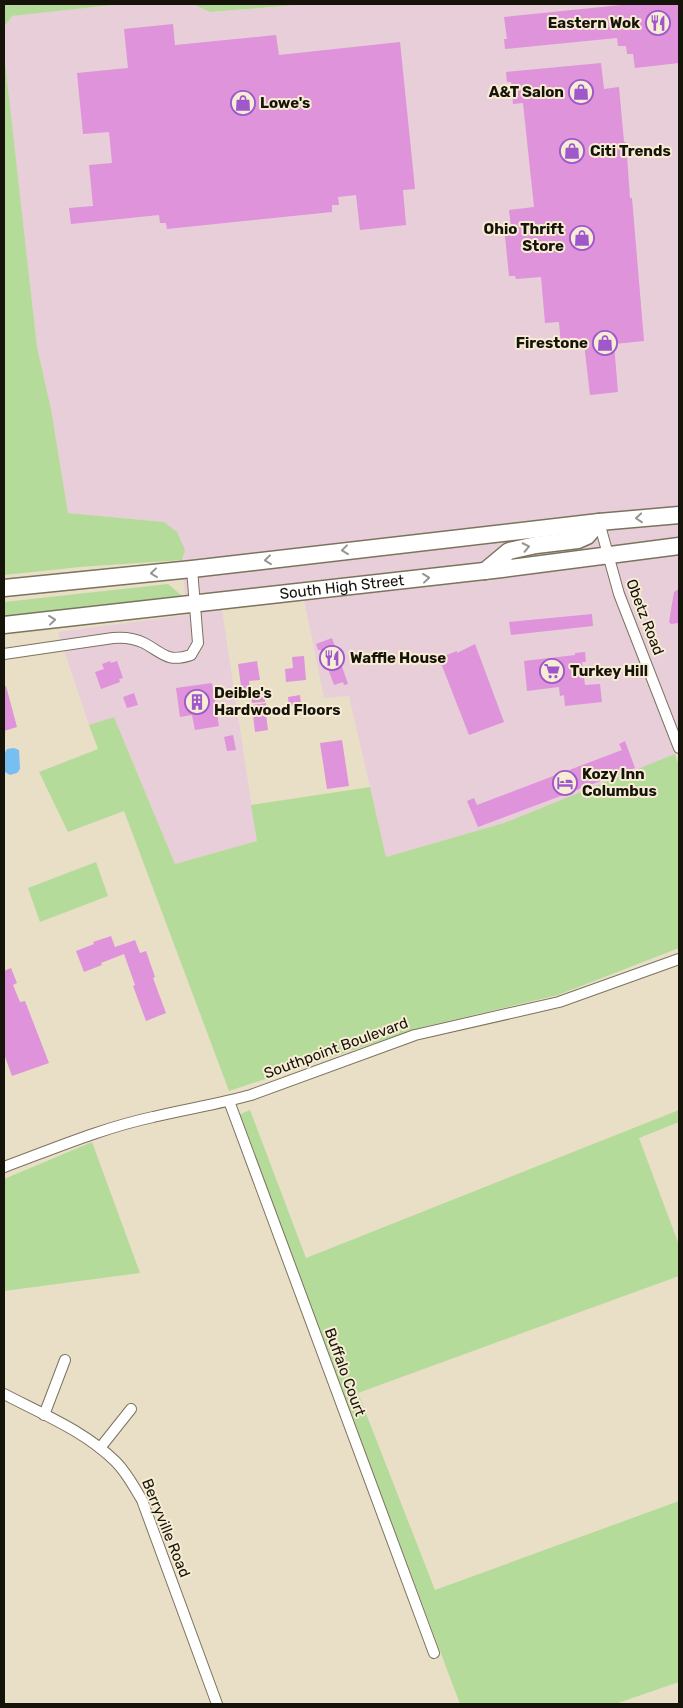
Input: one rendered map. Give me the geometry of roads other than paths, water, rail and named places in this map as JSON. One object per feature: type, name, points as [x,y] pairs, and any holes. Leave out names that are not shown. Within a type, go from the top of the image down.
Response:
[{"type":"main road","points":[[4,588],[192,569],[599,522],[679,515]]},
{"type":"main road","points":[[485,571],[509,550],[578,540],[587,536],[599,522]]},
{"type":"main road","name":"South High Street","points":[[4,625],[485,571],[679,546]]},
{"type":"street","name":"Obetz Road","points":[[599,522],[619,594],[679,748]]},
{"type":"street","points":[[4,654],[129,637],[144,643],[164,656],[177,659],[191,655],[198,643],[192,569]]},
{"type":"street","name":"Southpoint Boulevard","points":[[4,1168],[97,1133],[153,1117],[229,1101],[415,1035],[559,1002],[679,959]]},
{"type":"street","name":"Buffalo Court","points":[[229,1101],[434,1653]]},
{"type":"street","points":[[44,1415],[65,1360]]},
{"type":"street","name":"Berryville Road","points":[[4,1394],[80,1434],[116,1462],[130,1478],[142,1500],[217,1704]]},
{"type":"street","points":[[100,1448],[131,1410]]},
{"type":"water","points":[[14,748],[19,750],[20,769],[17,773],[10,775],[5,772],[4,754],[7,749]]},
{"type":"place","name":"Eastern Wok","points":[[658,23]]},
{"type":"place","name":"A&T Salon","points":[[581,92]]},
{"type":"place","name":"Lowe's","points":[[243,103]]},
{"type":"place","name":"Citi Trends","points":[[572,151]]},
{"type":"place","name":"Ohio Thrift Store","points":[[582,238]]},
{"type":"place","name":"Firestone","points":[[605,343]]},
{"type":"place","name":"Waffle House","points":[[332,658]]},
{"type":"place","name":"Turkey Hill","points":[[552,671]]},
{"type":"place","name":"Deible's Hardwood Floors","points":[[197,702]]},
{"type":"place","name":"Kozy Inn Columbus","points":[[565,783]]}]
